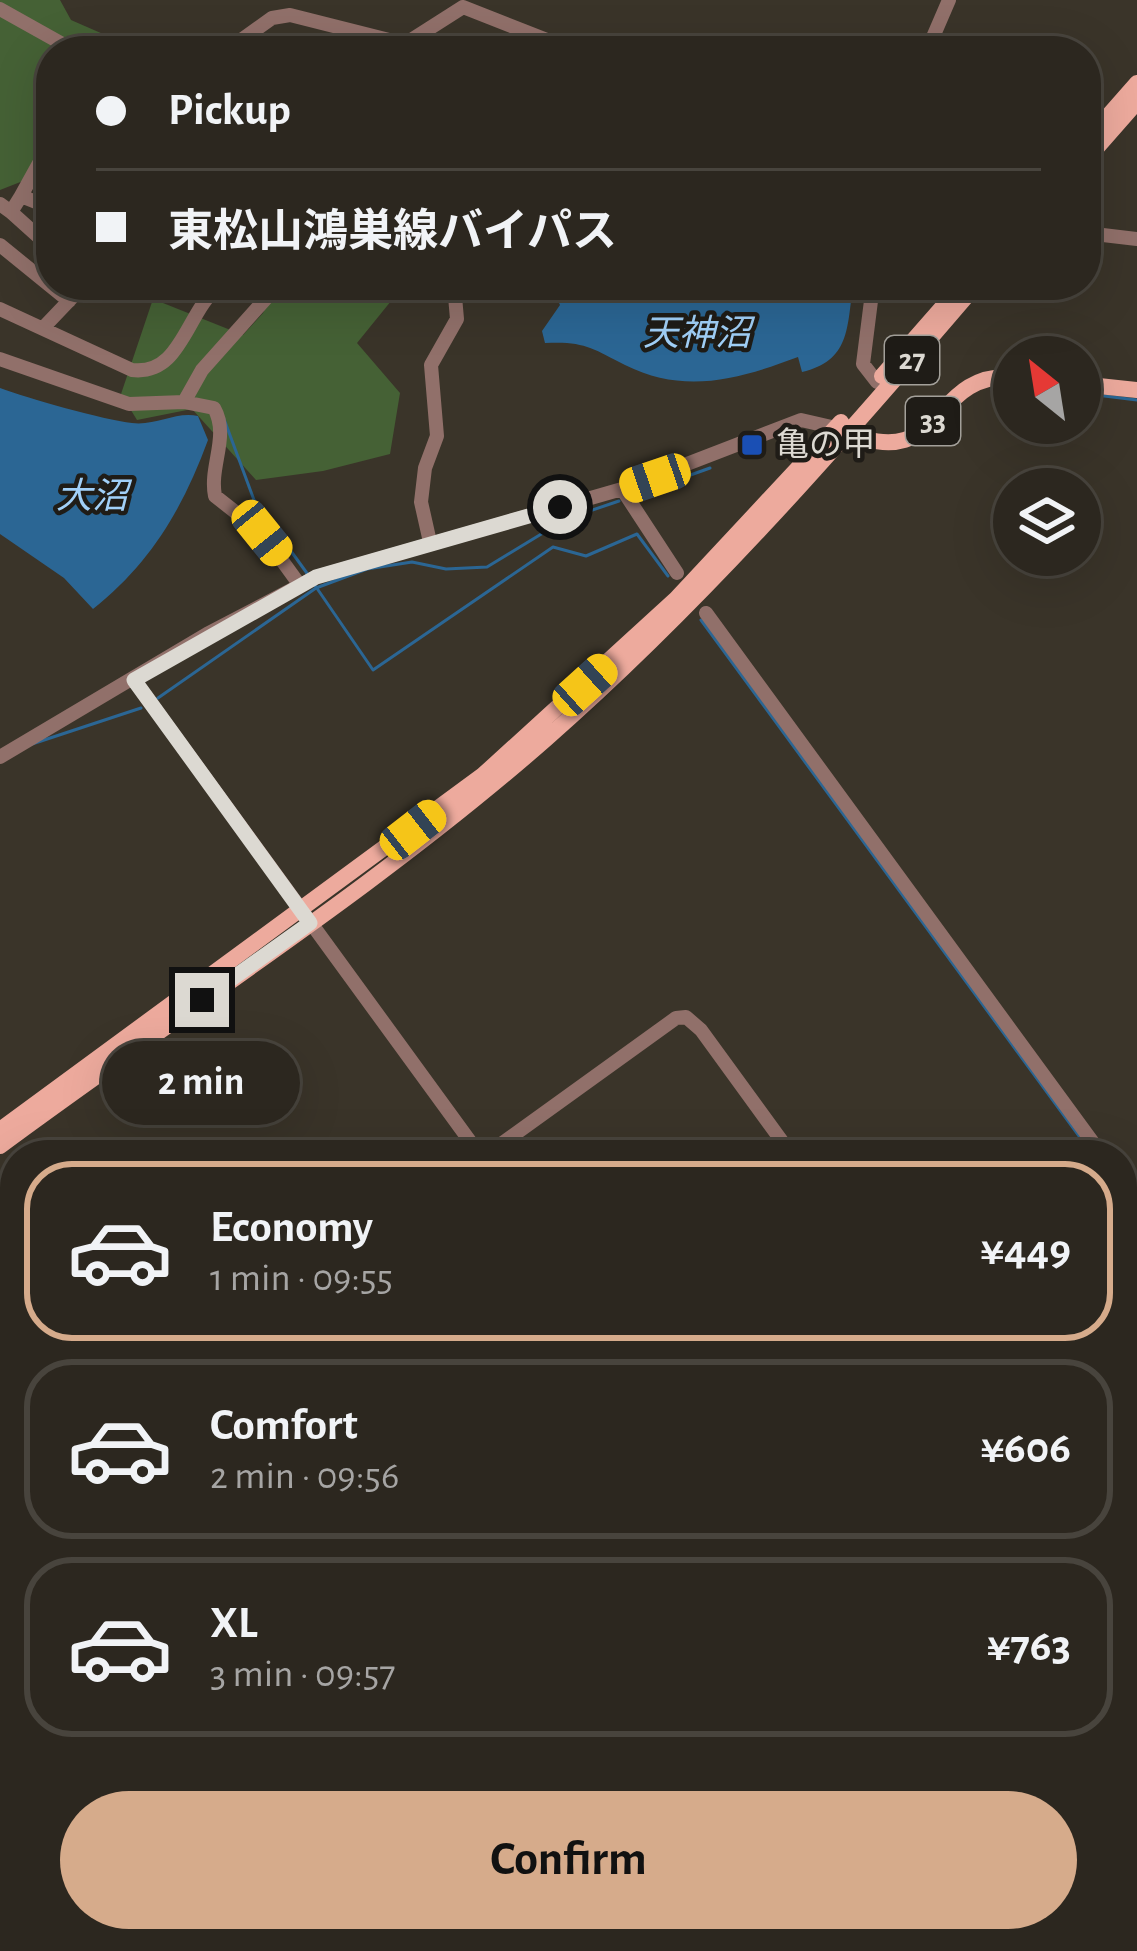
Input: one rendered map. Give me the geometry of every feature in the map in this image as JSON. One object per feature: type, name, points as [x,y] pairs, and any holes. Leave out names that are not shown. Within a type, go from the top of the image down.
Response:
[{"type":"main road","points":[[1101,124],[1137,83]]},
{"type":"main road","points":[[1101,143],[1137,102]]},
{"type":"main road","name":"27","points":[[0,1130],[484,792],[615,677],[733,562],[948,300]]},
{"type":"main road","name":"27","points":[[841,430],[962,300]]},
{"type":"main road","name":"33","points":[[841,430],[876,445],[897,445],[917,437],[969,386],[993,381]]},
{"type":"main road","points":[[1101,386],[1137,390]]},
{"type":"main road","name":"27","points":[[8,1140],[306,917]]},
{"type":"street","points":[[933,36],[949,0]]},
{"type":"street","points":[[418,36],[463,7],[537,36]]},
{"type":"street","points":[[0,9],[49,36]]},
{"type":"street","points":[[247,36],[272,18],[290,15],[373,36]]},
{"type":"street","points":[[36,177],[5,208],[36,235]]},
{"type":"street","points":[[21,196],[36,202]]},
{"type":"street","points":[[1101,234],[1137,238]]},
{"type":"street","points":[[0,245],[36,274]]},
{"type":"street","points":[[0,309],[132,370],[148,372],[164,365],[203,300]]},
{"type":"street","points":[[184,401],[202,370],[265,300]]},
{"type":"street","points":[[430,542],[422,502],[425,468],[437,436],[431,365],[457,319],[455,300]]},
{"type":"street","points":[[871,300],[863,364],[877,382]]},
{"type":"street","points":[[44,328],[69,301]]},
{"type":"street","points":[[0,359],[129,404],[184,401],[214,408],[221,421],[214,496],[262,533],[299,584]]},
{"type":"street","points":[[0,757],[299,584],[622,489],[801,420],[841,430]]},
{"type":"street","points":[[622,489],[677,573]]},
{"type":"street","points":[[706,614],[1091,1140]]},
{"type":"street","points":[[134,680],[472,1140]]},
{"type":"street","points":[[504,1140],[676,1018],[686,1017],[701,1030],[781,1140]]},
{"type":"green space","points":[[0,0],[60,0],[71,20],[108,36],[36,36],[36,176],[0,190]]},
{"type":"green space","points":[[153,300],[243,335],[269,300],[392,300],[357,343],[400,393],[390,454],[323,471],[256,480],[192,409],[137,420],[121,394]]},
{"type":"water","name":"天神沼","points":[[558,300],[851,300],[838,351],[818,367],[802,372],[798,357],[733,377],[691,381],[647,374],[579,345],[545,343],[542,331],[560,305]]},
{"type":"water","name":"大沼","points":[[0,388],[132,423],[198,416],[208,440],[188,489],[148,553],[93,609],[64,578],[0,534]]},
{"type":"waterway","points":[[1101,396],[1137,400]]},
{"type":"waterway","points":[[224,419],[254,500],[309,576]]},
{"type":"waterway","points":[[632,496],[710,468]]},
{"type":"waterway","points":[[158,698],[316,588],[367,569],[412,562],[446,569],[487,567],[566,519],[619,501]]},
{"type":"waterway","points":[[314,584],[373,670],[553,547],[586,556],[637,534],[668,576]]},
{"type":"waterway","points":[[701,620],[1082,1140]]},
{"type":"waterway","points":[[32,744],[141,708]]},
{"type":"place","name":"亀の甲","points":[[752,445]]},
{"type":"route","points":[[202,1000],[310,923],[134,680],[208,634],[333,570],[560,507]]}]
